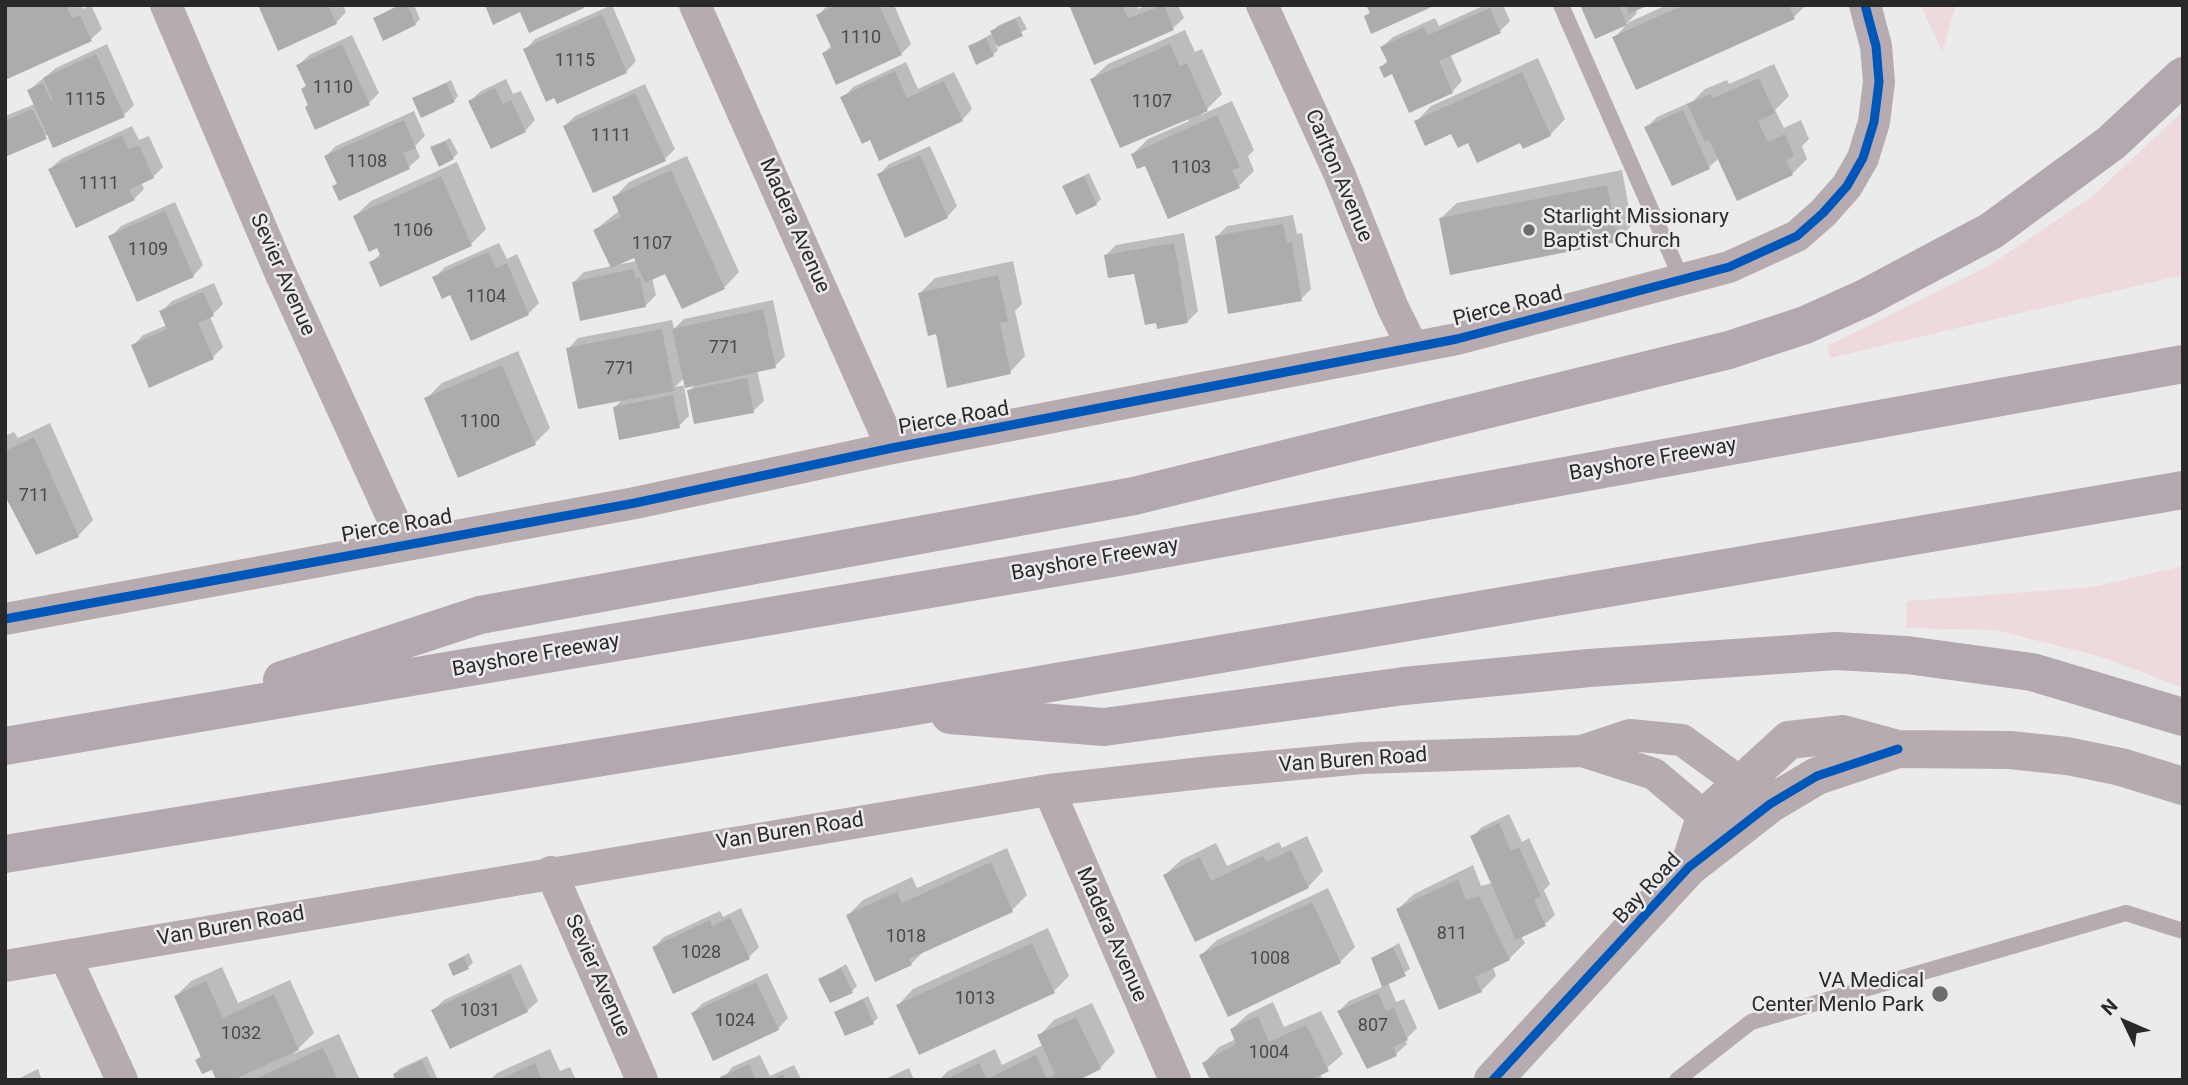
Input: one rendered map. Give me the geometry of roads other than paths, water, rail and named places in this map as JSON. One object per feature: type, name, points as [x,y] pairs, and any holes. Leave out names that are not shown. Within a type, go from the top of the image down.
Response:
[{"type":"highway","points":[[157,721],[480,615],[1135,496],[1729,350],[1805,325],[1865,298],[1991,231],[2111,143],[2183,76]]},
{"type":"highway","name":"Bayshore Freeway","points":[[5,746],[1104,559],[2183,364]]},
{"type":"highway","points":[[5,855],[892,710],[2183,491]]},
{"type":"highway","points":[[892,710],[1104,727],[1404,686],[1588,668],[1836,651],[1907,655],[2032,672],[2183,718]]},
{"type":"street","name":"Sevier Avenue","points":[[166,5],[279,270],[404,543]]},
{"type":"street","name":"Madera Avenue","points":[[695,5],[892,448]]},
{"type":"street","name":"Carlton Avenue","points":[[1262,5],[1339,173],[1412,346]]},
{"type":"street","name":"Pierce Road","points":[[5,619],[404,543],[635,503],[892,448],[1457,339],[1729,267],[1797,236],[1823,213],[1847,186],[1863,158],[1874,122],[1879,82],[1876,46],[1865,5]]},
{"type":"street","name":"Bay Road","points":[[1689,867],[1706,817],[1789,740],[1843,734],[1898,749],[2010,750],[2067,756],[2121,767],[2183,786]]},
{"type":"street","name":"Van Buren Road","points":[[5,966],[1049,790],[1362,758],[1582,751],[1630,735],[1682,740],[1741,783]]},
{"type":"street","name":"Bay Road","points":[[1493,1080],[1689,867],[1770,804],[1817,776],[1898,749]]},
{"type":"street","name":"Van Buren Road","points":[[1582,751],[1654,774],[1706,817]]},
{"type":"street","name":"Madera Avenue","points":[[1049,790],[1175,1080]]},
{"type":"street","name":"Sevier Avenue","points":[[551,872],[642,1080]]},
{"type":"street","points":[[65,956],[122,1080]]},
{"type":"lane","points":[[1561,5],[1682,279]]},
{"type":"lane","points":[[1677,1080],[1751,1022],[2126,913],[2183,931]]},
{"type":"place","name":"Starlight Missionary Baptist Church","points":[[1529,230]]},
{"type":"place","name":"VA Medical Center Menlo Park","points":[[1940,994]]}]
